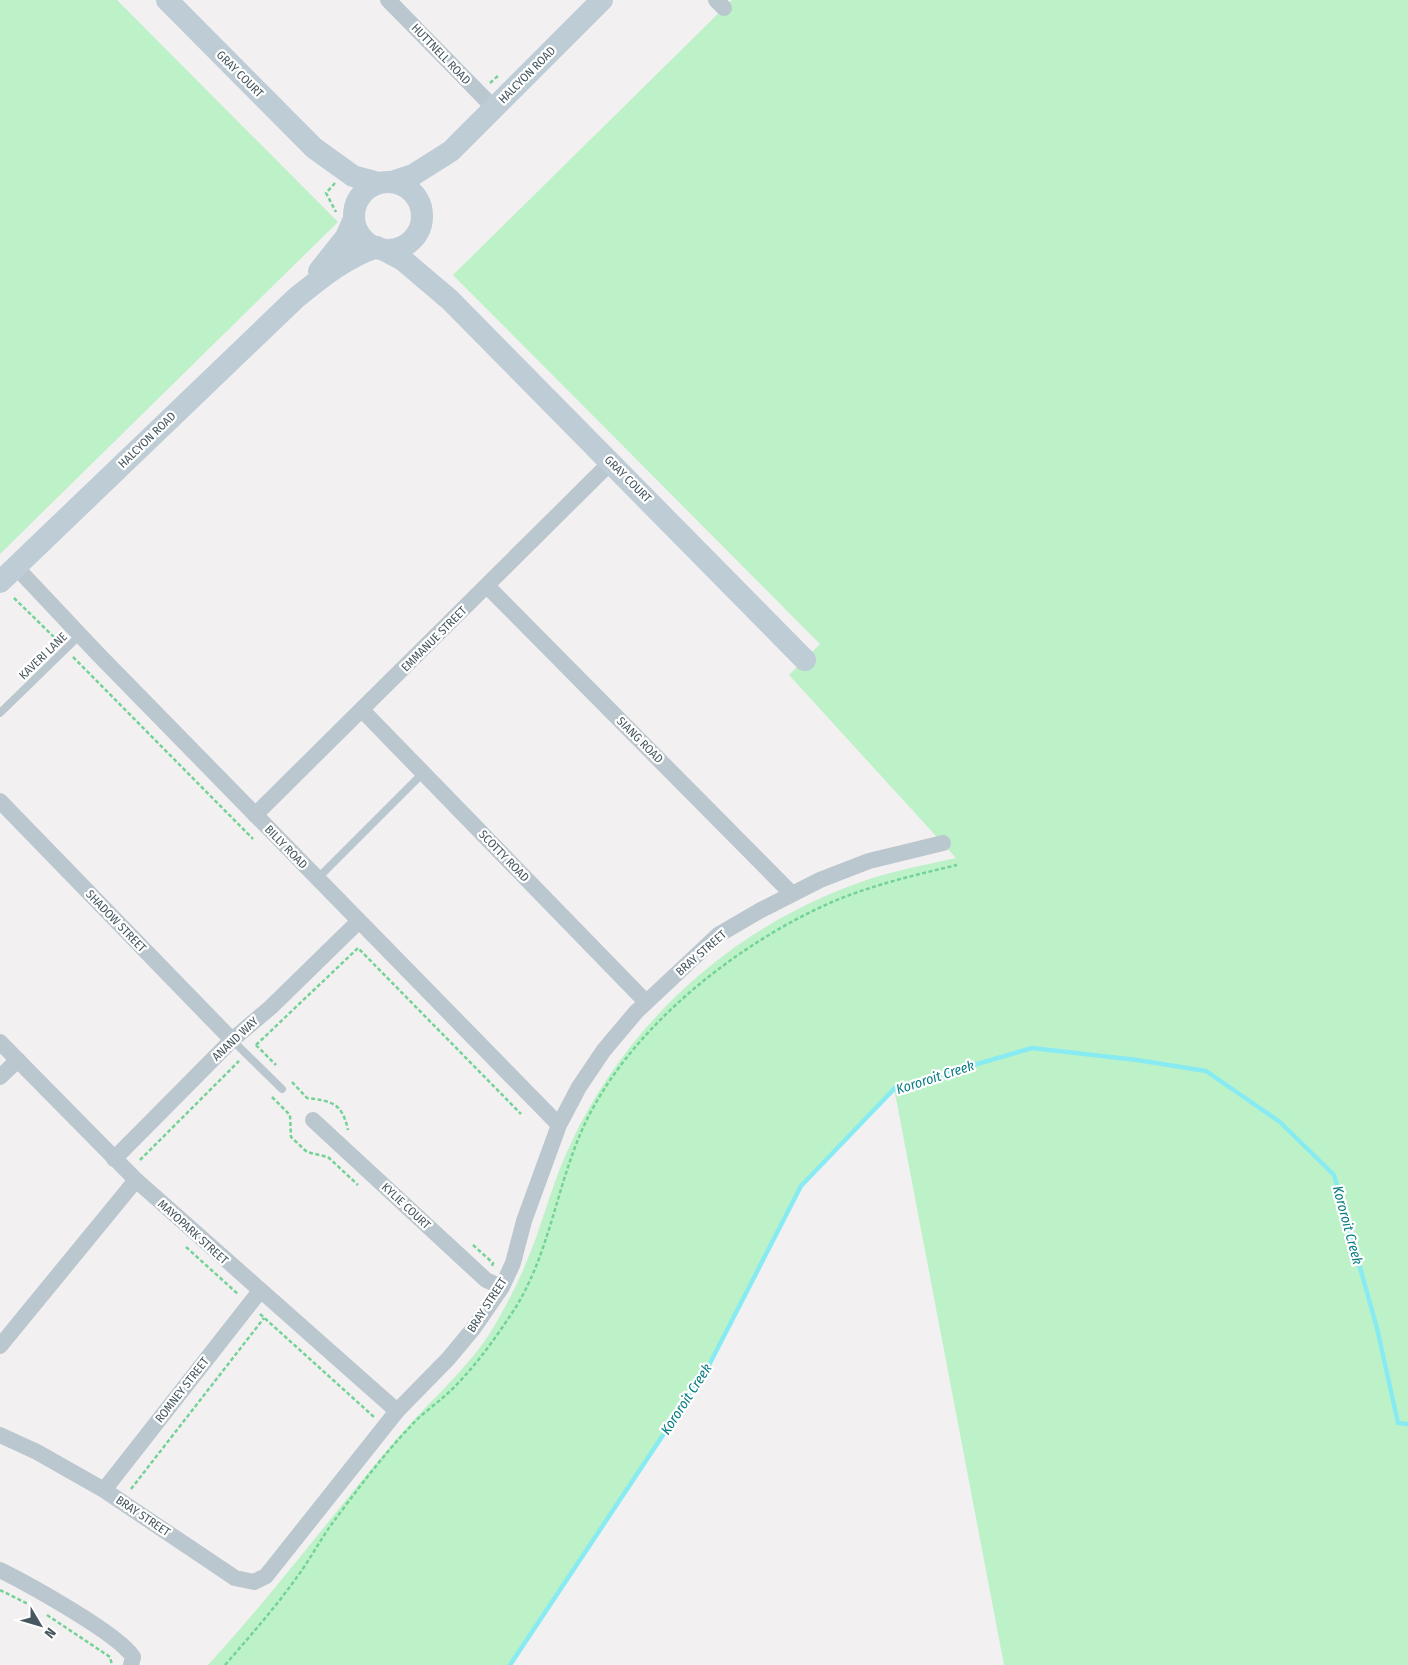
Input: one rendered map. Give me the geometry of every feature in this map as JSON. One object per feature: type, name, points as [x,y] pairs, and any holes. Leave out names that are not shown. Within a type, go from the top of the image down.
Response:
[{"type":"street","name":"GRAY COURT","points":[[167,0],[314,148]]},
{"type":"street","name":"HUTTNELL ROAD","points":[[388,0],[494,108]]},
{"type":"street","name":"HALCYON ROAD","points":[[451,150],[602,0]]},
{"type":"street","points":[[314,148],[354,176],[409,188],[416,197],[421,214],[419,246],[434,279],[450,300]]},
{"type":"street","points":[[314,148],[354,213],[363,239],[403,260],[450,300]]},
{"type":"street","points":[[296,298],[346,237],[359,198],[366,190],[414,175],[451,150]]},
{"type":"street","points":[[296,298],[323,276],[362,252],[403,246],[415,235],[426,192],[451,150]]},
{"type":"street","name":"HALCYON ROAD","points":[[7,590],[16,567],[296,298]]},
{"type":"street","name":"GRAY COURT","points":[[450,300],[612,462],[805,660]]},
{"type":"street","name":"EMMANUE STREET","points":[[255,815],[612,462]]},
{"type":"street","name":"BILLY ROAD","points":[[16,567],[358,922],[559,1126]]},
{"type":"street","name":"SIANG ROAD","points":[[488,586],[792,894]]},
{"type":"street","name":"SCOTTY ROAD","points":[[362,710],[646,1002]]},
{"type":"street","name":"SHADOW STREET","points":[[0,801],[232,1040]]},
{"type":"street","name":"BRAY STREET","points":[[0,1435],[37,1452],[104,1490],[235,1578],[254,1582],[266,1576],[397,1411],[448,1359],[473,1329],[502,1287],[513,1263],[524,1222],[559,1126],[579,1087],[604,1050],[646,1002],[718,935],[792,894],[869,861],[943,843]]},
{"type":"street","name":"ANAND WAY","points":[[114,1159],[232,1040],[271,1007],[358,922]]},
{"type":"street","name":"MAYOPARK STREET","points":[[0,1042],[136,1180],[397,1411]]},
{"type":"street","points":[[0,1077],[18,1060]]},
{"type":"street","name":"KYLIE COURT","points":[[313,1120],[486,1280],[502,1287]]},
{"type":"street","points":[[0,1346],[136,1180]]},
{"type":"street","name":"ROMNEY STREET","points":[[104,1490],[260,1291]]},
{"type":"street","points":[[0,1570],[27,1584],[119,1642],[132,1661]]},
{"type":"lane","name":"KAVERI LANE","points":[[0,713],[80,635]]},
{"type":"lane","points":[[317,879],[423,773]]},
{"type":"lane","points":[[232,1040],[282,1089]]},
{"type":"path","points":[[7,590],[253,839]]},
{"type":"path","points":[[225,1665],[298,1576],[331,1526],[409,1427],[449,1392],[492,1343],[518,1303],[539,1260],[566,1168],[583,1127],[606,1088],[638,1044],[685,998],[729,962],[784,925],[834,902],[885,882],[957,865]]},
{"type":"path","points":[[140,1160],[358,948],[521,1114]]},
{"type":"path","points":[[185,1246],[374,1417]]},
{"type":"path","points":[[130,1489],[264,1318]]},
{"type":"path","points":[[0,1590],[32,1606]]},
{"type":"path","points":[[40,1610],[110,1657],[112,1665]]},
{"type":"green space","points":[[0,0],[117,0],[338,222],[0,554]]},
{"type":"green space","points":[[732,0],[1408,0],[1408,1665],[1004,1665],[894,1088],[801,1186],[707,1369],[510,1665],[208,1665],[256,1610],[407,1427],[480,1348],[507,1303],[527,1261],[571,1143],[595,1099],[622,1057],[654,1019],[689,984],[728,952],[770,925],[814,901],[861,882],[896,871],[956,858],[789,675],[820,644],[453,275]]},
{"type":"waterway","name":"Kororoit Creek","points":[[510,1665],[707,1369],[801,1186],[895,1088],[1032,1048],[1137,1060],[1206,1071],[1280,1122],[1334,1175],[1377,1328],[1398,1423],[1408,1424]]}]
